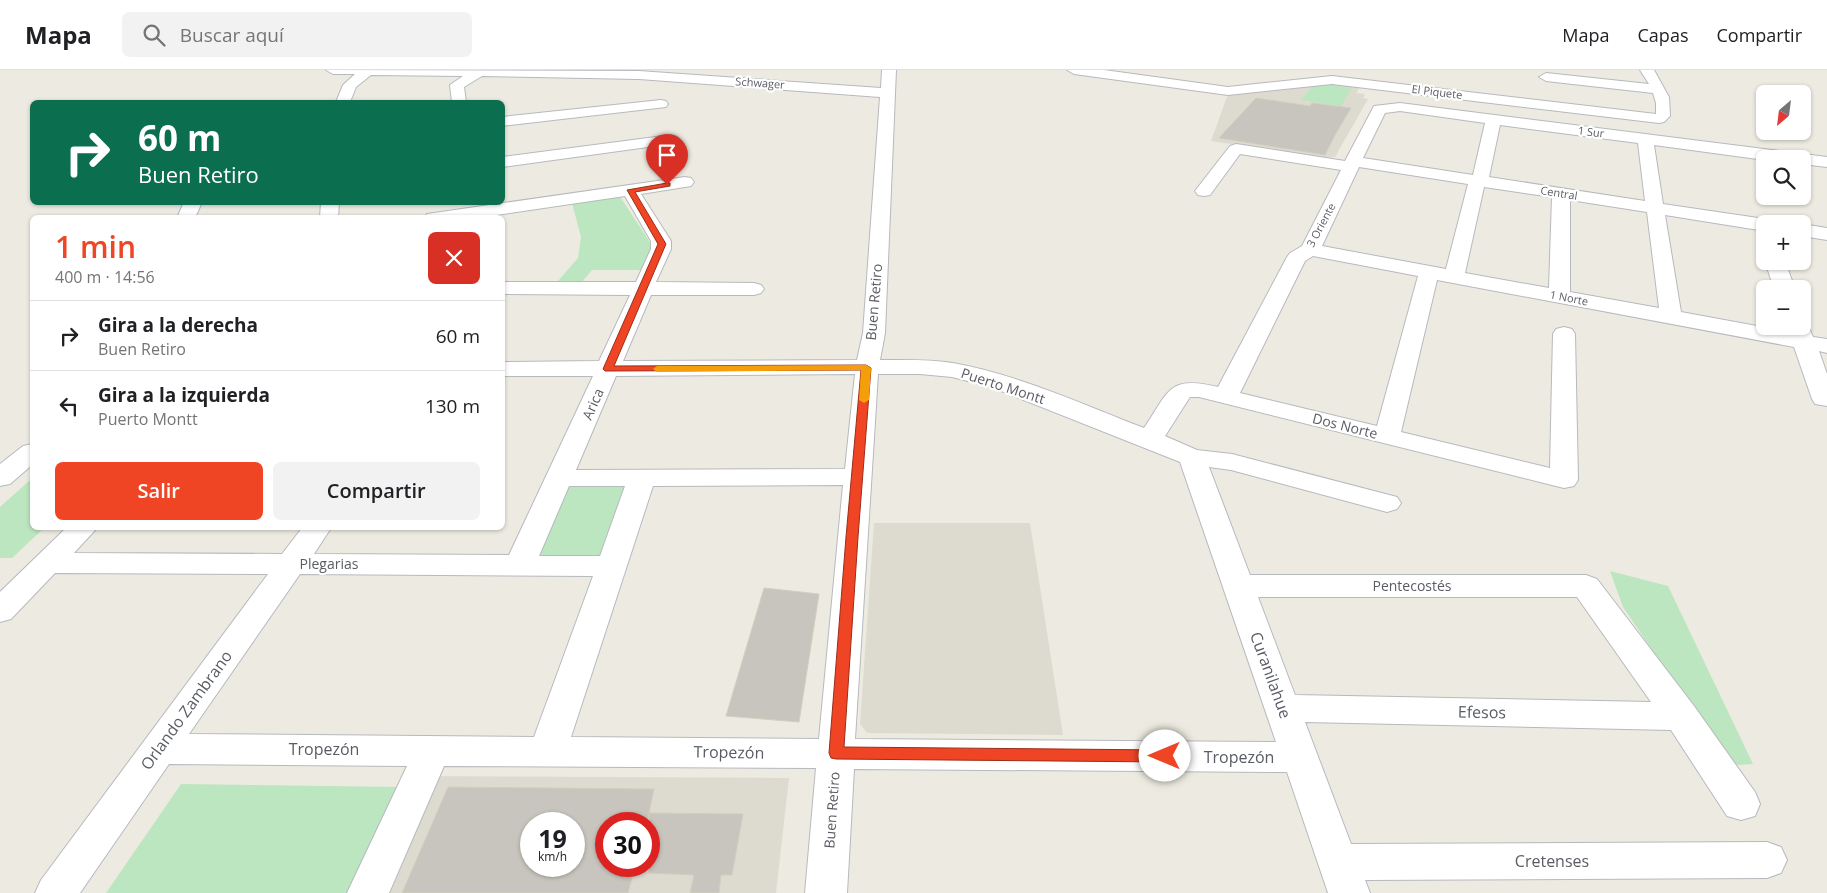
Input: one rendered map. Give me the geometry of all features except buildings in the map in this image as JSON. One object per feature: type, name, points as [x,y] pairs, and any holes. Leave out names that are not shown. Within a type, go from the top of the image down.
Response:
[{"type":"street","name":"Schwager","points":[[333,70],[643,73],[887,93]]},
{"type":"street","points":[[344,100],[350,85],[369,70]]},
{"type":"street","name":"Buen Retiro","points":[[826,893],[866,368],[874,332],[889,70]]},
{"type":"street","name":"El Piquete","points":[[1074,70],[1217,83],[1242,90],[1325,79],[1397,81],[1630,117],[1659,119],[1663,116],[1664,110],[1659,88]]},
{"type":"street","points":[[1647,70],[1659,88]]},
{"type":"street","points":[[459,100],[457,85],[481,71]]},
{"type":"street","points":[[1546,77],[1659,88]]},
{"type":"street","points":[[505,122],[661,104]]},
{"type":"street","name":"1 Sur","points":[[1386,107],[1400,107],[1756,154]]},
{"type":"street","name":"3 Oriente","points":[[1226,396],[1297,257],[1310,250],[1378,110],[1386,107]]},
{"type":"street","points":[[1630,117],[1638,138],[1654,208],[1671,317]]},
{"type":"street","points":[[1454,276],[1475,186],[1480,181],[1493,120]]},
{"type":"street","points":[[505,162],[670,140]]},
{"type":"street","name":"Central","points":[[1204,191],[1236,148],[1561,193],[1756,227]]},
{"type":"street","points":[[1811,161],[1827,162]]},
{"type":"street","points":[[505,204],[685,182]]},
{"type":"street","name":"Arica","points":[[520,565],[662,244],[630,190]]},
{"type":"street","points":[[1559,296],[1561,193]]},
{"type":"street","points":[[446,215],[478,207],[496,205]]},
{"type":"street","points":[[1811,231],[1827,234]]},
{"type":"street","name":"1 Norte","points":[[1310,250],[1671,317],[1756,328]]},
{"type":"street","points":[[1387,436],[1429,272]]},
{"type":"street","points":[[505,288],[754,289]]},
{"type":"street","name":"Dos Norte","points":[[1150,439],[1181,392],[1188,389],[1199,390],[1564,480],[1564,334]]},
{"type":"street","points":[[1801,335],[1824,399]]},
{"type":"street","name":"1 Norte","points":[[1803,335],[1827,346]]},
{"type":"street","name":"Puerto Montt","points":[[505,369],[937,368],[982,377],[1150,439],[1192,457],[1232,462],[1388,503]]},
{"type":"street","points":[[0,478],[30,454]]},
{"type":"street","name":"Curanilahue","points":[[1192,457],[1343,878]]},
{"type":"street","points":[[560,478],[857,477]]},
{"type":"street","points":[[548,750],[642,478]]},
{"type":"street","points":[[0,611],[80,530]]},
{"type":"street","name":"Orlando Zambrano","points":[[56,893],[316,530]]},
{"type":"street","name":"Plegarias","points":[[47,563],[612,566]]},
{"type":"street","name":"Pentecostés","points":[[1239,586],[1586,586],[1681,716]]},
{"type":"street","name":"Efesos","points":[[1283,708],[1681,716]]},
{"type":"street","points":[[1681,716],[1741,804]]},
{"type":"street","name":"Tropezón","points":[[159,749],[548,750],[1300,757]]},
{"type":"street","points":[[368,893],[433,750]]},
{"type":"street","name":"Cretenses","points":[[1343,878],[1767,860]]},
{"type":"shaded area","points":[[1320,81],[1362,85],[1356,93],[1365,94],[1363,98],[1368,99],[1335,157],[1321,158],[1211,141],[1228,94]]},
{"type":"shaded area","points":[[874,523],[1030,523],[1063,735],[867,733],[860,724]]},
{"type":"shaded area","points":[[426,776],[789,778],[776,893],[373,893]]},
{"type":"green space","points":[[1315,83],[1352,88],[1341,106],[1301,100]]},
{"type":"green space","points":[[619,195],[653,247],[641,270],[592,270],[582,282],[558,281],[578,258],[581,237],[572,203]]},
{"type":"green space","points":[[30,481],[30,530],[42,530],[12,558],[0,558],[0,507]]},
{"type":"green space","points":[[571,482],[626,482],[607,556],[536,560]]},
{"type":"green space","points":[[1610,571],[1668,586],[1753,764],[1737,765],[1701,722],[1623,607]]},
{"type":"green space","points":[[181,784],[402,787],[351,893],[106,893]]},
{"type":"slow traffic","points":[[657,369],[866,368],[864,400]]},
{"type":"route","points":[[667,185],[630,190],[662,244],[608,369],[866,368],[836,753],[1165,756]]}]
